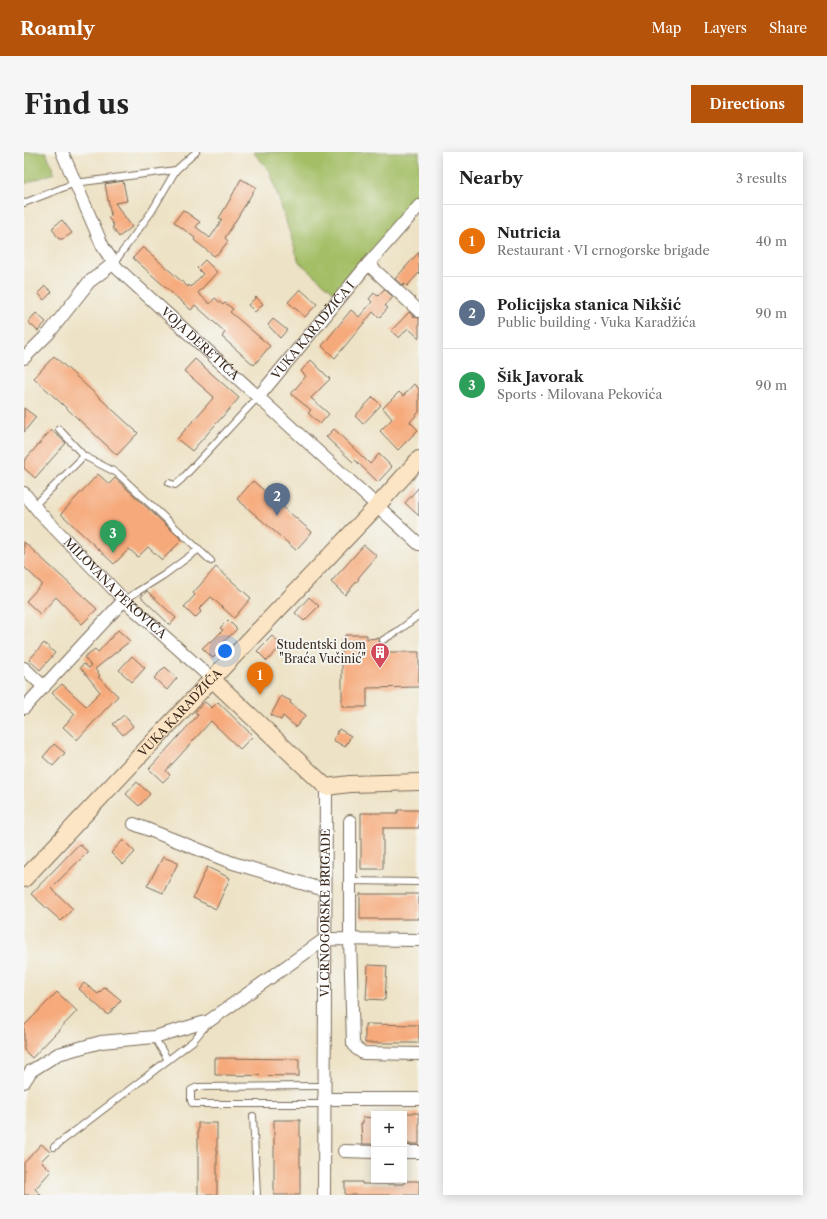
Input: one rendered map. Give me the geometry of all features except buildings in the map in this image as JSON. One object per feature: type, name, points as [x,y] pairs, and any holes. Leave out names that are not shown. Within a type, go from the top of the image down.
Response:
[{"type":"street","name":"VOJA DERETIĆA","points":[[62,152],[103,247],[117,268],[419,544]]},
{"type":"street","name":"VUKA KARADŽIĆA I","points":[[258,396],[368,264],[419,206]]},
{"type":"street","points":[[24,358],[49,333],[90,282],[114,263]]},
{"type":"street","points":[[368,264],[419,311]]},
{"type":"street","name":"VUKA KARADŽIĆA","points":[[24,879],[378,505],[419,459]]},
{"type":"street","name":"MILOVANA PEKOVIĆA","points":[[24,493],[34,506],[124,600],[212,679]]},
{"type":"street","points":[[24,708],[124,600]]},
{"type":"street","points":[[24,668],[44,687]]},
{"type":"street","points":[[212,679],[326,787],[350,784],[419,782]]},
{"type":"street","name":"VI CRNOGORSKE BRIGADE","points":[[324,1195],[326,787]]},
{"type":"street","points":[[350,821],[350,939],[354,1046],[363,1053],[419,1054]]},
{"type":"street","points":[[134,824],[234,863],[325,890]]},
{"type":"street","points":[[24,1082],[31,1071],[58,1054],[101,1042],[154,1036],[209,1021],[325,939],[419,940]]},
{"type":"street","points":[[324,1102],[419,1099]]},
{"type":"street","points":[[344,1151],[371,1152]]},
{"type":"street","points":[[407,1152],[419,1152]]},
{"type":"lane","points":[[114,263],[152,211],[176,170],[196,152]]},
{"type":"lane","points":[[24,203],[75,183],[176,170]]},
{"type":"lane","points":[[169,483],[175,485],[181,480],[258,396]]},
{"type":"lane","points":[[59,429],[84,456],[117,473],[211,561]]},
{"type":"lane","points":[[34,506],[84,456]]},
{"type":"lane","points":[[124,600],[164,575],[199,549]]},
{"type":"lane","points":[[383,640],[419,615]]},
{"type":"lane","points":[[350,881],[419,882]]},
{"type":"lane","points":[[54,1147],[193,1040],[209,1021]]},
{"type":"lane","points":[[154,1036],[168,1060]]},
{"type":"lane","points":[[324,1086],[196,1087],[191,1090],[191,1100],[192,1103],[195,1104],[324,1102]]},
{"type":"lane","points":[[253,1116],[257,1195]]},
{"type":"green space","points":[[24,152],[46,152],[54,173],[24,184]]},
{"type":"green space","points":[[253,152],[419,152],[419,197],[336,294],[299,262],[270,171]]},
{"type":"place","name":"Policijska stanica Nikšić","points":[[277,516]]},
{"type":"place","name":"Šik Javorak","points":[[113,553]]},
{"type":"place","name":"Studentski dom \"Braća Vučinić\"","points":[[380,669]]},
{"type":"place","name":"Nutricia","points":[[260,695]]}]
